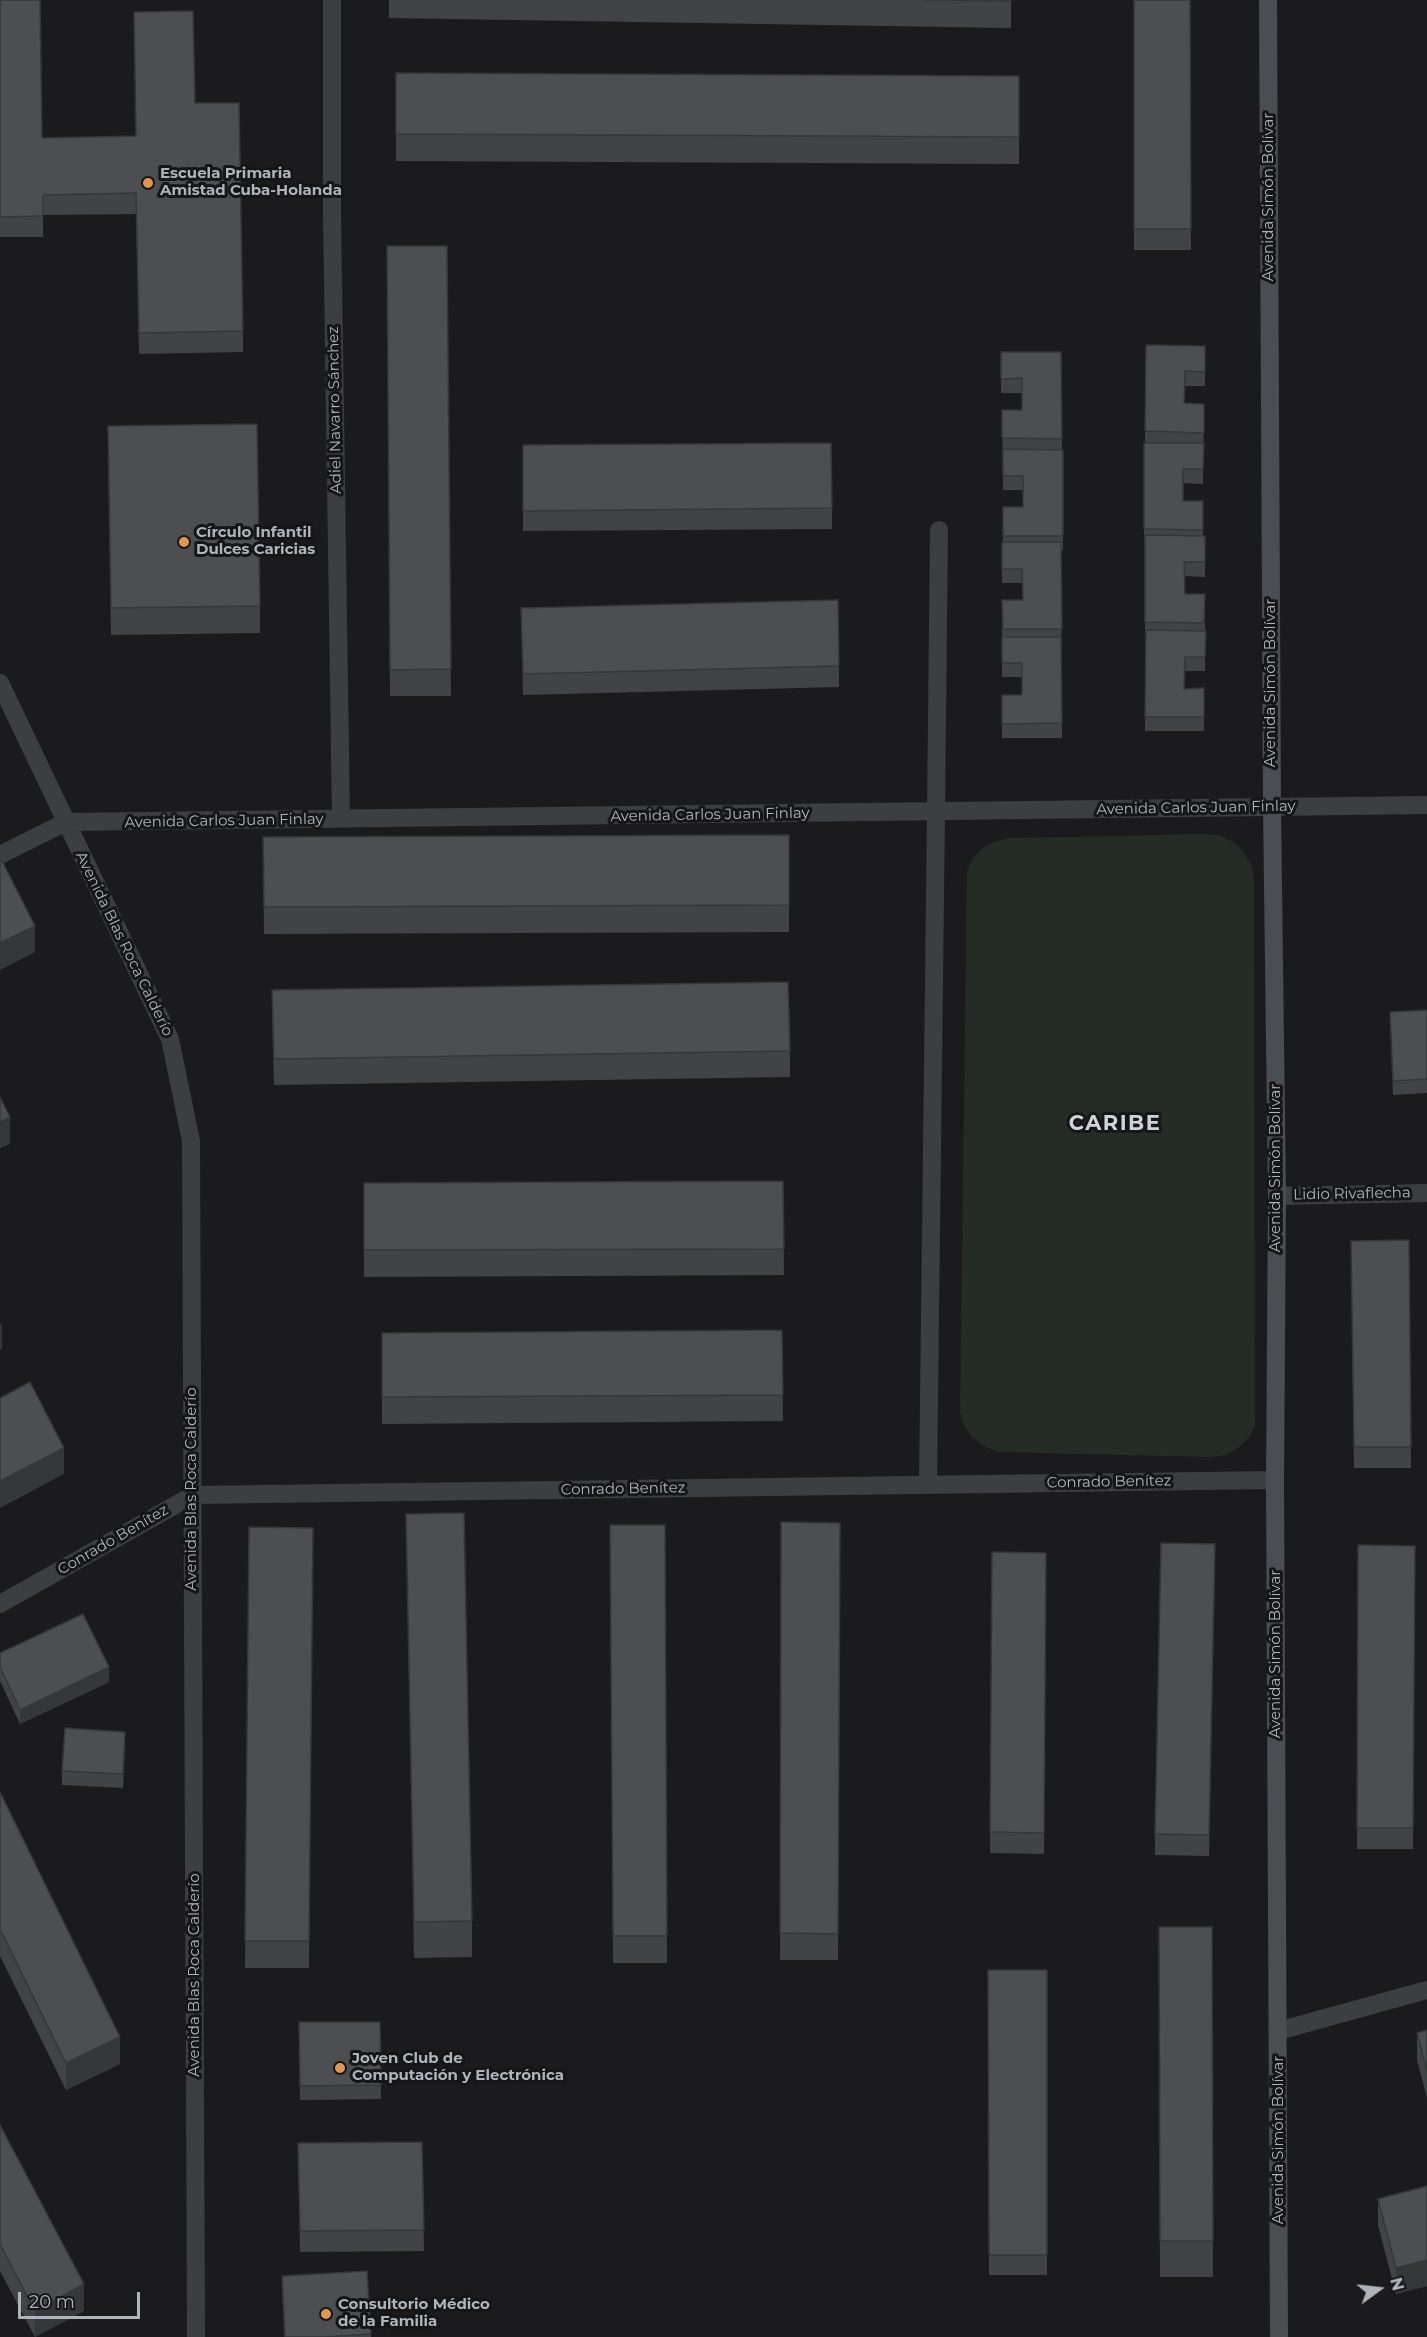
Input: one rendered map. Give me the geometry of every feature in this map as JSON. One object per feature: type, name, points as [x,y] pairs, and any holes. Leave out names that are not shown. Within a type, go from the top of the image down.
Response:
[{"type":"street","name":"Adiel Navarro Sánchez","points":[[332,0],[332,213],[341,819]]},
{"type":"street","name":"Avenida Simón Bolívar","points":[[1268,0],[1272,807],[1277,1196],[1275,1480],[1280,2337]]},
{"type":"street","points":[[928,1485],[939,530]]},
{"type":"street","name":"Avenida Blas Roca Calderío","points":[[0,682],[170,1038],[191,1141],[196,2337]]},
{"type":"street","name":"Avenida Carlos Juan Finlay","points":[[0,855],[66,822],[1427,806]]},
{"type":"street","name":"Lidio Rivaflecha","points":[[1277,1196],[1427,1193]]},
{"type":"street","name":"Conrado Benítez","points":[[0,1604],[193,1495],[1275,1480]]},
{"type":"street","points":[[1278,2031],[1427,1990]]},
{"type":"shaded area","points":[[1206,834],[1220,836],[1234,842],[1244,852],[1252,866],[1254,881],[1255,1425],[1249,1438],[1238,1448],[1226,1455],[1211,1457],[999,1452],[985,1447],[973,1438],[964,1426],[960,1412],[967,871],[973,858],[984,847],[1010,838]]},
{"type":"building","points":[[0,0],[40,0],[42,138],[136,136],[134,12],[193,11],[195,103],[239,103],[243,331],[139,333],[136,193],[43,195],[43,216],[0,217]]},
{"type":"building","points":[[924,0],[1011,0],[1011,1]]},
{"type":"building","points":[[1134,0],[1190,0],[1191,229],[1134,229]]},
{"type":"building","points":[[396,73],[1019,76],[1019,137],[396,134]]},
{"type":"building","points":[[387,246],[447,246],[451,669],[390,670]]},
{"type":"building","points":[[1146,345],[1205,346],[1205,372],[1185,371],[1184,403],[1204,404],[1204,433],[1145,431]]},
{"type":"building","points":[[1001,352],[1061,352],[1062,439],[1002,438],[1002,410],[1022,410],[1022,378],[1001,379]]},
{"type":"building","name":"Círculo Infantil Dulces Caricias","points":[[257,424],[260,606],[111,608],[108,426]]},
{"type":"building","points":[[831,443],[832,508],[523,511],[523,445]]},
{"type":"building","points":[[1144,443],[1204,443],[1203,469],[1183,469],[1183,501],[1203,501],[1203,530],[1144,529]]},
{"type":"building","points":[[1003,449],[1063,450],[1063,536],[1003,536],[1003,507],[1023,507],[1023,476],[1003,476]]},
{"type":"building","points":[[1145,535],[1205,536],[1205,562],[1184,562],[1185,594],[1205,594],[1204,623],[1145,622]]},
{"type":"building","points":[[1002,542],[1061,542],[1062,629],[1003,629],[1002,600],[1023,600],[1022,569],[1002,569]]},
{"type":"building","points":[[838,600],[839,666],[523,674],[521,608]]},
{"type":"building","points":[[1146,630],[1206,631],[1205,657],[1185,657],[1184,689],[1204,688],[1204,717],[1145,717]]},
{"type":"building","points":[[1002,637],[1061,637],[1062,723],[1002,724],[1002,695],[1022,695],[1022,663],[1002,663]]},
{"type":"building","points":[[789,835],[789,905],[264,907],[263,837]]},
{"type":"building","points":[[2,861],[35,926],[0,943],[0,862]]},
{"type":"building","points":[[788,982],[790,1051],[274,1059],[272,990]]},
{"type":"building","points":[[1427,1010],[1427,1079],[1393,1081],[1390,1012]]},
{"type":"building","points":[[0,1097],[10,1117],[0,1122]]},
{"type":"building","points":[[783,1181],[784,1249],[364,1250],[364,1183]]},
{"type":"building","points":[[1409,1240],[1411,1447],[1354,1447],[1351,1241]]},
{"type":"building","points":[[782,1330],[783,1395],[382,1397],[382,1333]]},
{"type":"building","points":[[30,1382],[64,1448],[0,1481],[0,1398]]},
{"type":"building","points":[[464,1513],[472,1921],[414,1922],[406,1514]]},
{"type":"building","points":[[781,1522],[840,1523],[838,1934],[780,1933]]},
{"type":"building","points":[[610,1525],[665,1525],[667,1936],[613,1936]]},
{"type":"building","points":[[249,1527],[313,1528],[309,1941],[245,1941]]},
{"type":"building","points":[[1161,1543],[1215,1544],[1209,1835],[1155,1834]]},
{"type":"building","points":[[1358,1545],[1415,1546],[1413,1828],[1357,1828]]},
{"type":"building","points":[[992,1552],[1046,1553],[1044,1833],[990,1832]]},
{"type":"building","points":[[83,1614],[109,1667],[20,1710],[0,1667],[0,1653]]},
{"type":"building","points":[[65,1728],[125,1732],[123,1774],[62,1771]]},
{"type":"building","points":[[0,1792],[120,2037],[66,2063],[0,1929]]},
{"type":"building","points":[[1159,1927],[1212,1927],[1213,2241],[1160,2241]]},
{"type":"building","points":[[988,1970],[1047,1970],[1047,2255],[989,2255]]},
{"type":"building","name":"Joven Club de Computación y Electrónica","points":[[299,2022],[380,2022],[381,2085],[300,2086]]},
{"type":"building","points":[[1427,2030],[1427,2071],[1417,2033]]},
{"type":"building","points":[[0,2125],[84,2284],[35,2311],[0,2244]]},
{"type":"building","points":[[422,2142],[424,2230],[300,2231],[298,2143]]},
{"type":"building","points":[[1427,2186],[1427,2260],[1396,2268],[1378,2199]]},
{"type":"building","name":"Consultorio Médico de la Familia","points":[[367,2271],[371,2334],[285,2337],[282,2276]]},
{"type":"place","name":"Escuela Primaria Amistad Cuba-Holanda","points":[[148,183]]},
{"type":"place","name":"Círculo Infantil Dulces Caricias","points":[[184,542]]},
{"type":"place","name":"Joven Club de Computación y Electrónica","points":[[340,2068]]},
{"type":"place","name":"Consultorio Médico de la Familia","points":[[326,2314]]},
{"type":"district","name":"CARIBE","points":[[1115,1124]]}]
